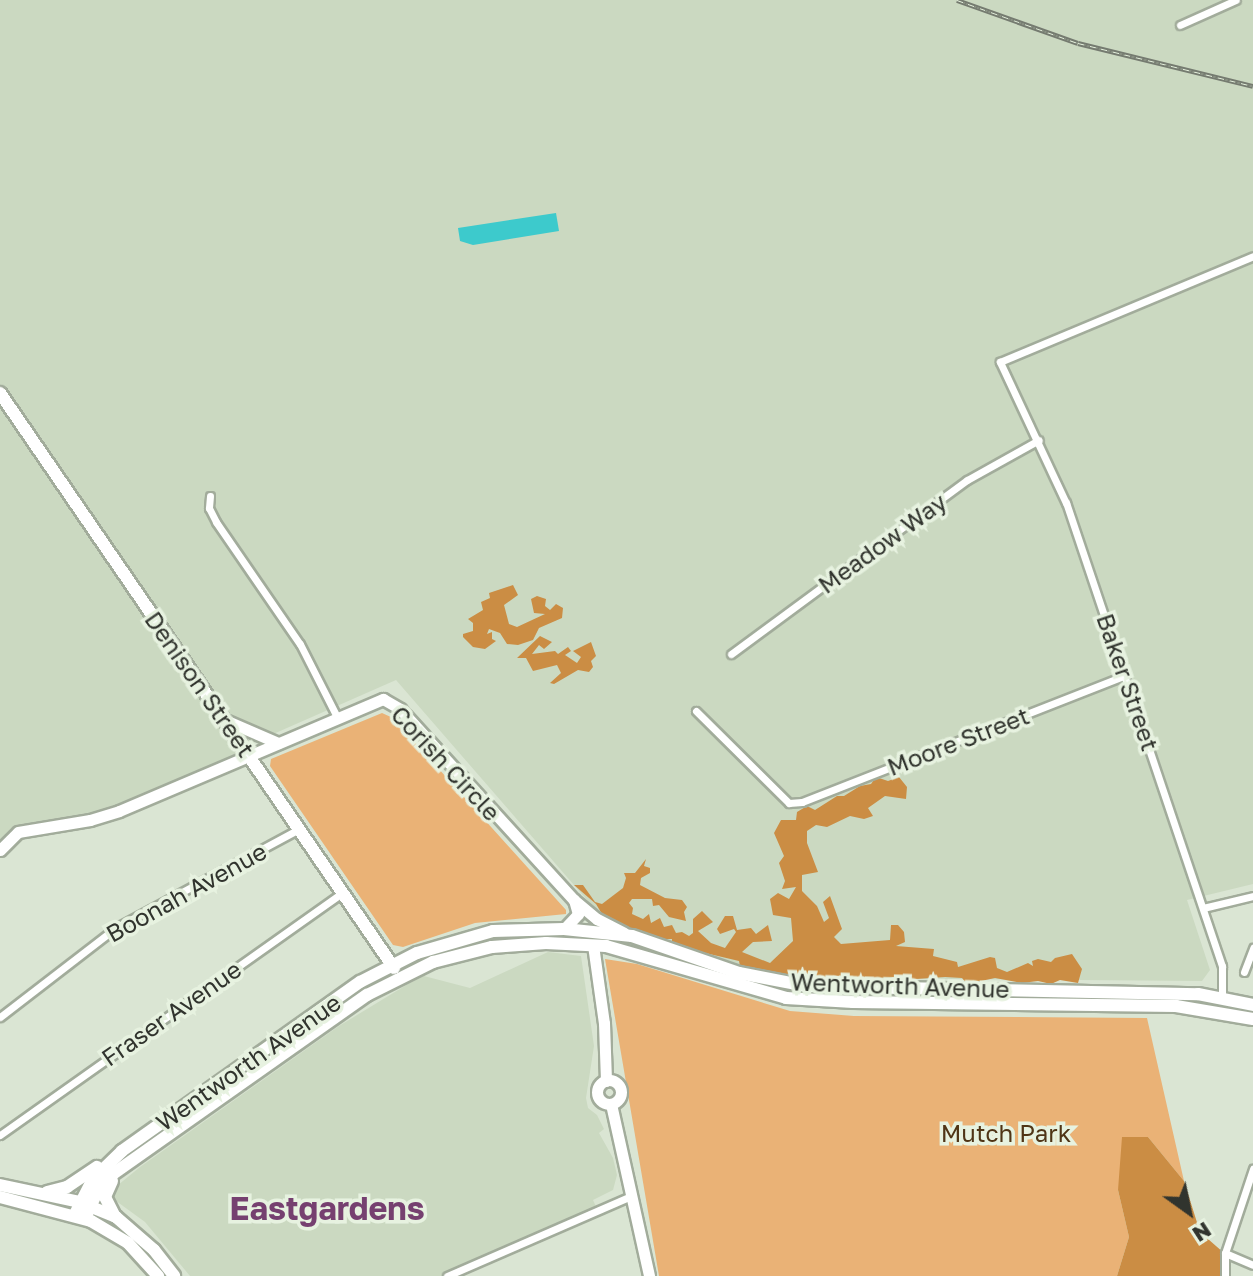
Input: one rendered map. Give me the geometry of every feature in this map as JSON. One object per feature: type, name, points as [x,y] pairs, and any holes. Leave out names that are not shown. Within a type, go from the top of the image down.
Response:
[{"type":"main road","name":"Denison Street","points":[[0,393],[343,892],[398,977]]},
{"type":"main road","name":"Wentworth Avenue","points":[[127,1156],[336,999],[391,964],[477,934],[523,928],[632,936],[739,973],[806,986],[1111,990],[1222,996],[1253,1005]]},
{"type":"main road","points":[[593,945],[595,931]]},
{"type":"main road","name":"Wentworth Avenue","points":[[82,1210],[92,1180],[398,977],[452,956],[492,947],[546,943],[593,945],[635,953],[725,983],[786,998],[853,1002],[1176,1006],[1253,1019]]},
{"type":"main road","name":"Baker Street","points":[[1218,1012],[1222,996]]},
{"type":"main road","points":[[40,1192],[63,1189],[127,1156]]},
{"type":"main road","points":[[127,1156],[105,1192],[106,1204],[116,1217],[154,1250],[174,1276]]},
{"type":"main road","points":[[0,1185],[40,1192],[82,1210],[128,1243],[158,1276]]},
{"type":"main road","points":[[0,1197],[116,1217]]},
{"type":"street","points":[[1180,25],[1236,0]]},
{"type":"street","name":"Baker Street","points":[[1222,996],[1222,966],[1059,483],[1000,362],[1253,256]]},
{"type":"street","name":"Meadow Way","points":[[731,654],[967,480],[1039,440]]},
{"type":"street","points":[[210,496],[209,508],[216,522],[300,644],[337,717]]},
{"type":"street","name":"Moore Street","points":[[696,711],[789,803],[802,802],[1126,675]]},
{"type":"street","name":"Corish Circle","points":[[0,850],[18,832],[90,820],[383,699],[395,704],[574,900],[606,925],[632,936]]},
{"type":"street","points":[[225,720],[278,743]]},
{"type":"street","name":"Boonah Avenue","points":[[0,1017],[117,927],[299,829]]},
{"type":"street","name":"Fraser Avenue","points":[[0,1135],[343,892]]},
{"type":"street","points":[[1203,908],[1253,896]]},
{"type":"street","points":[[564,929],[578,914],[574,900]]},
{"type":"street","points":[[593,945],[604,1023],[606,1081],[616,1082],[621,1091],[619,1098],[611,1104],[649,1276]]},
{"type":"street","points":[[1244,972],[1253,948]]},
{"type":"street","points":[[1225,1276],[1225,1253],[1253,1169]]},
{"type":"street","points":[[447,1276],[631,1196]]},
{"type":"street","points":[[1225,1253],[1253,1265]]},
{"type":"street","points":[[475,1265],[480,1276]]},
{"type":"shaded area","points":[[0,0],[1253,0],[1253,884],[1187,900],[1210,970],[1202,981],[811,978],[737,964],[629,926],[600,915],[396,680],[235,751],[239,761],[119,811],[28,829],[0,849]]},
{"type":"shaded area","points":[[513,585],[518,595],[504,605],[509,624],[517,627],[545,614],[534,613],[531,599],[537,596],[546,599],[545,606],[550,610],[556,604],[563,608],[562,618],[539,628],[533,640],[518,645],[507,644],[500,633],[489,629],[487,634],[492,632],[492,639],[496,641],[485,649],[473,647],[463,637],[463,634],[473,631],[473,623],[468,619],[483,610],[481,602],[490,598],[489,593]]},
{"type":"shaded area","points":[[540,636],[552,642],[544,649],[539,645],[532,654],[555,651],[558,654],[568,647],[571,651],[565,655],[577,663],[581,657],[573,651],[591,642],[596,656],[591,661],[593,667],[589,672],[578,670],[554,684],[550,683],[561,673],[557,665],[533,671],[526,658],[517,658]]},
{"type":"shaded area","points":[[876,777],[888,781],[899,777],[907,787],[906,799],[885,796],[868,808],[873,816],[864,819],[850,816],[827,827],[816,825],[807,831],[807,843],[818,872],[802,875],[802,891],[817,906],[824,922],[829,918],[823,902],[830,896],[842,929],[834,937],[841,944],[890,940],[891,925],[898,925],[904,932],[905,942],[896,946],[934,949],[933,956],[957,962],[958,967],[995,958],[997,968],[1007,972],[1028,963],[1033,966],[1032,961],[1038,959],[1051,962],[1072,954],[1082,969],[1078,983],[1060,980],[1051,984],[1038,981],[1022,983],[995,978],[967,984],[962,978],[945,977],[916,979],[911,983],[907,977],[872,978],[858,983],[856,978],[835,981],[828,978],[813,983],[773,976],[740,966],[739,961],[701,952],[697,955],[695,950],[672,942],[672,939],[659,939],[640,930],[625,932],[623,924],[605,919],[596,904],[574,885],[583,885],[595,902],[602,904],[623,888],[624,873],[635,873],[646,859],[644,866],[650,868],[650,873],[641,878],[640,885],[665,898],[682,900],[687,907],[684,912],[686,921],[669,917],[659,905],[653,906],[652,899],[632,899],[629,903],[633,908],[632,914],[643,919],[649,914],[651,923],[660,918],[664,927],[672,925],[676,933],[689,936],[693,933],[693,919],[702,911],[713,922],[698,931],[711,943],[725,948],[736,932],[734,929],[720,934],[717,929],[725,916],[733,916],[737,930],[751,928],[756,934],[768,925],[772,941],[753,942],[742,952],[770,963],[793,941],[791,918],[773,915],[770,899],[778,893],[789,899],[796,887],[782,889],[785,881],[779,863],[784,856],[774,833],[781,820],[796,820],[797,812],[807,806],[815,810],[837,796],[871,784]]},
{"type":"shaded area","points":[[548,952],[581,956],[594,1046],[586,1098],[588,1108],[597,1115],[604,1129],[599,1133],[613,1158],[617,1175],[613,1190],[593,1200],[600,1216],[460,1276],[190,1276],[145,1222],[112,1198],[112,1190],[140,1167],[339,1026],[408,984],[424,976],[470,988]]},
{"type":"shaded area","points":[[1122,1137],[1148,1137],[1184,1181],[1200,1232],[1224,1253],[1225,1276],[1117,1276],[1129,1237],[1118,1190]]},
{"type":"green space","points":[[382,713],[393,718],[566,910],[566,914],[475,923],[403,947],[393,945],[270,766],[271,759]]},
{"type":"green space","name":"Mutch Park","points":[[605,959],[637,964],[790,1011],[854,1016],[1147,1018],[1184,1181],[1148,1137],[1118,1190],[1129,1237],[1117,1276],[659,1276]]},
{"type":"water","points":[[556,213],[559,231],[473,245],[460,241],[458,228]]},
{"type":"railway","points":[[957,0],[1078,43],[1253,86]]},
{"type":"district","name":"Eastgardens","points":[[327,1208]]}]
